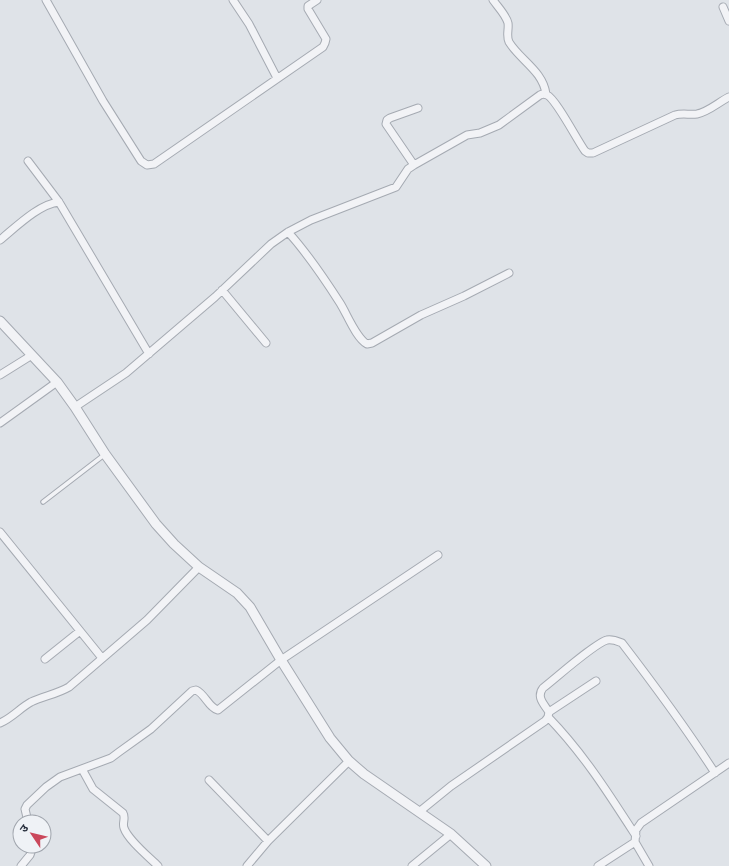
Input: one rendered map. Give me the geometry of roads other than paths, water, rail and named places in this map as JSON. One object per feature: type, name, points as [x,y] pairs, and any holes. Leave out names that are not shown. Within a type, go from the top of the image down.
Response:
[{"type":"street","points":[[46,0],[103,100],[141,161],[147,165],[154,164],[323,47],[326,39],[308,9],[310,3],[317,0]]},
{"type":"street","points":[[233,0],[250,24],[277,78]]},
{"type":"street","points":[[493,0],[507,20],[507,36],[510,42],[538,74],[546,94],[560,110],[585,151],[588,153],[593,153],[675,115],[697,114],[703,112],[729,97]]},
{"type":"street","points":[[723,7],[729,21]]},
{"type":"street","points":[[75,407],[126,373],[222,290],[271,244],[288,232],[311,220],[396,187],[408,169],[414,165],[467,135],[480,133],[499,126],[540,95],[546,94]]},
{"type":"street","points":[[414,165],[386,124],[387,120],[390,118],[418,108]]},
{"type":"street","points":[[28,161],[59,202],[149,354]]},
{"type":"street","points":[[0,240],[23,221],[47,205],[59,202]]},
{"type":"street","points":[[288,232],[303,249],[341,304],[364,342],[367,344],[372,343],[421,315],[464,296],[508,273]]},
{"type":"street","points":[[222,290],[266,343]]},
{"type":"street","points":[[0,321],[57,382],[105,454],[156,524],[174,544],[199,567],[237,593],[250,607],[330,738],[349,761],[364,774],[451,834],[486,866]]},
{"type":"street","points":[[0,375],[32,355]]},
{"type":"street","points":[[0,423],[57,382]]},
{"type":"street","points":[[0,532],[102,658]]},
{"type":"street","points":[[26,814],[25,809],[27,805],[53,782],[60,777],[111,758],[151,729],[192,691],[196,690],[201,692],[212,706],[218,710],[281,660],[438,555]]},
{"type":"street","points":[[0,723],[10,718],[33,701],[61,692],[77,681],[147,620],[199,567]]},
{"type":"street","points":[[45,659],[80,631]]},
{"type":"street","points":[[649,866],[606,788],[549,715],[540,700],[540,692],[594,647],[605,641],[614,640],[622,643],[666,699],[715,773]]},
{"type":"street","points":[[419,812],[451,786],[545,721],[549,715],[596,681]]},
{"type":"street","points":[[247,866],[268,841],[349,761]]},
{"type":"street","points":[[598,866],[635,839],[636,830],[641,823],[729,763]]},
{"type":"street","points":[[82,769],[93,789],[123,813],[125,830],[138,847],[158,866]]},
{"type":"street","points":[[209,780],[268,841]]},
{"type":"street","points":[[412,866],[451,834]]},
{"type":"street","points":[[21,866],[30,854]]},
{"type":"lane","points":[[43,502],[105,454]]}]
